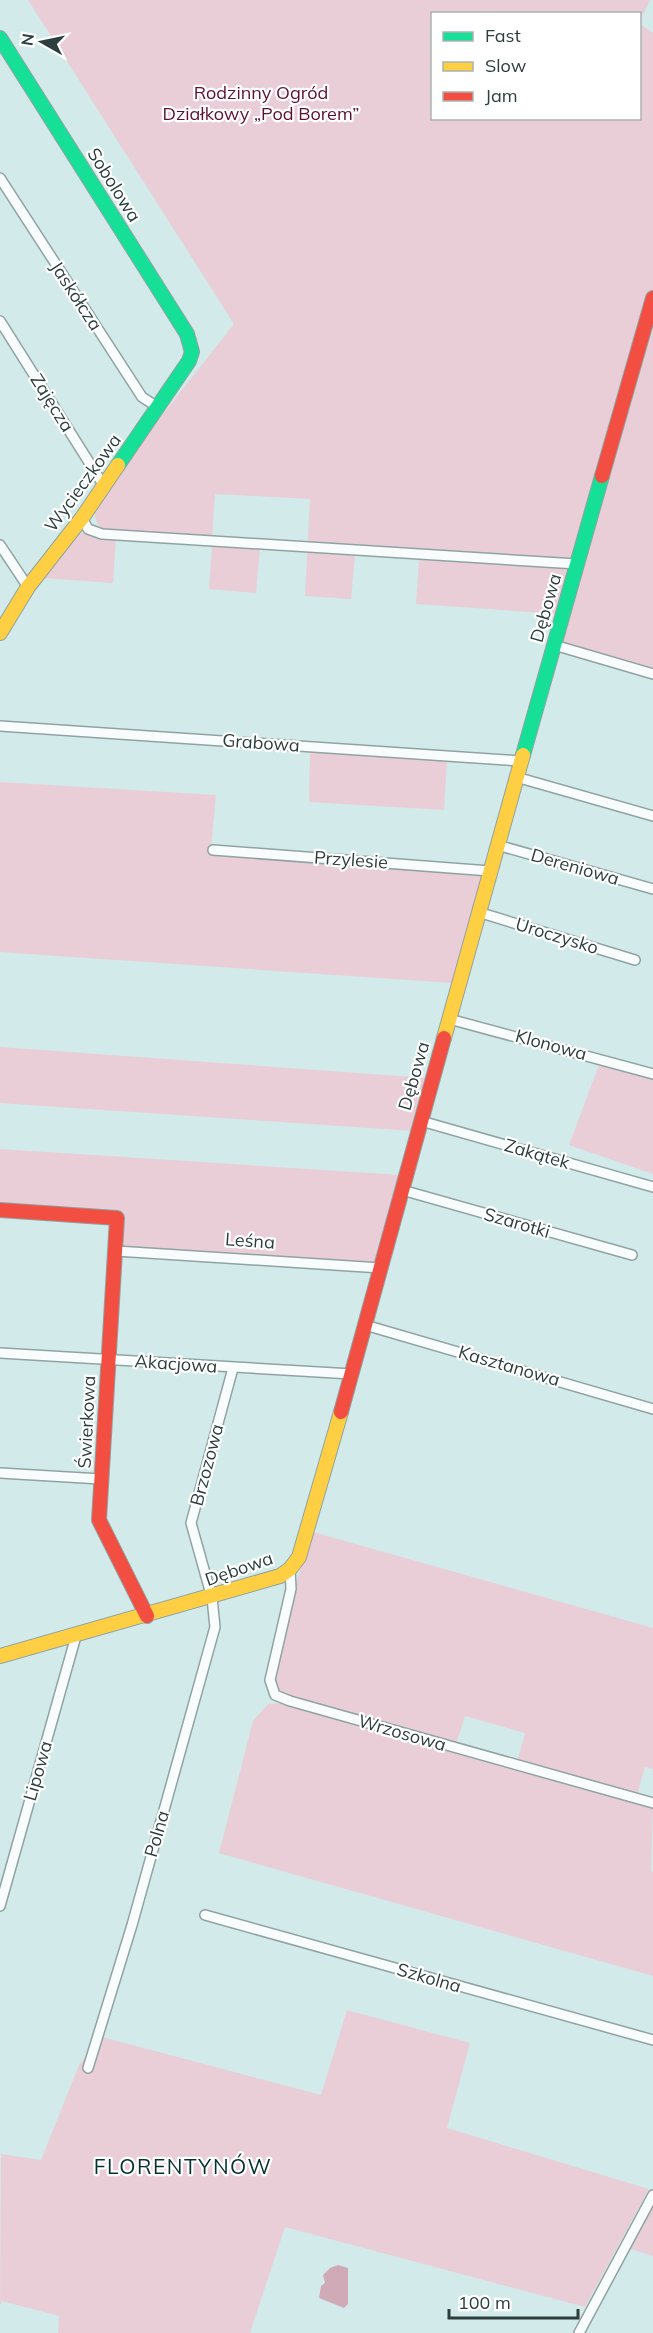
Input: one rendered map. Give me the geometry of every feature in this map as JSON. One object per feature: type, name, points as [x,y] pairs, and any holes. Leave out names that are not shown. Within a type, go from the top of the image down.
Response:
[{"type":"street","name":"Sobolowa","points":[[0,38],[187,334],[192,352]]},
{"type":"street","name":"Jaskółcza","points":[[0,178],[142,397],[159,408]]},
{"type":"street","name":"Dębowa","points":[[0,1656],[212,1598],[280,1576],[290,1569],[299,1557],[352,1374],[478,912],[653,298]]},
{"type":"street","name":"Zajęcza","points":[[0,321],[104,486]]},
{"type":"street","name":"Wycieczkowa","points":[[0,633],[28,587],[82,518],[159,408],[189,361],[192,352]]},
{"type":"street","points":[[82,518],[88,529],[102,534],[577,564]]},
{"type":"street","points":[[0,545],[28,587]]},
{"type":"street","points":[[554,645],[653,674]]},
{"type":"street","name":"Grabowa","points":[[0,726],[521,761]]},
{"type":"street","points":[[516,777],[653,816]]},
{"type":"street","name":"Dereniowa","points":[[497,845],[653,889]]},
{"type":"street","name":"Przylesie","points":[[213,850],[490,871]]},
{"type":"street","name":"Uroczysko","points":[[478,912],[635,960]]},
{"type":"street","name":"Klonowa","points":[[449,1019],[653,1074]]},
{"type":"street","name":"Zakątek","points":[[420,1121],[653,1187]]},
{"type":"street","name":"Szarotki","points":[[402,1190],[632,1255]]},
{"type":"street","name":"Świerkowa","points":[[0,1210],[117,1218],[99,1520],[147,1616]]},
{"type":"street","name":"Leśna","points":[[116,1251],[381,1268]]},
{"type":"street","name":"Kasztanowa","points":[[365,1325],[653,1409]]},
{"type":"street","name":"Akacjowa","points":[[0,1353],[352,1374]]},
{"type":"street","name":"Brzozowa","points":[[212,1598],[191,1523],[233,1368]]},
{"type":"street","points":[[0,1473],[101,1479]]},
{"type":"street","name":"Wrzosowa","points":[[290,1569],[291,1589],[270,1680],[275,1695],[653,1803]]},
{"type":"street","name":"Polna","points":[[88,2068],[132,1925],[215,1627],[212,1598]]},
{"type":"street","name":"Lipowa","points":[[0,1906],[76,1636]]},
{"type":"street","name":"Szkolna","points":[[204,1915],[653,2040]]},
{"type":"street","points":[[579,2333],[653,2195]]},
{"type":"green space","name":"Rodzinny Ogród Działkowy „Pod Borem”","points":[[28,0],[650,0],[641,19],[641,12],[431,12],[431,120],[641,120],[641,25],[653,33],[653,672],[557,645],[558,614],[416,604],[419,560],[355,555],[351,599],[305,596],[310,499],[215,494],[212,539],[109,531],[100,527],[95,511],[98,500],[107,485],[234,324]]},
{"type":"green space","points":[[81,533],[116,538],[113,583],[42,578],[58,555]]},
{"type":"green space","points":[[212,545],[260,547],[256,593],[209,589]]},
{"type":"green space","points":[[310,751],[447,760],[444,810],[309,802]]},
{"type":"green space","points":[[0,782],[216,795],[211,848],[483,872],[453,983],[0,952]]},
{"type":"green space","points":[[0,1047],[428,1078],[414,1131],[0,1103]]},
{"type":"green space","points":[[599,1065],[653,1080],[653,1174],[569,1145]]},
{"type":"green space","points":[[0,1149],[401,1175],[378,1258],[373,1262],[118,1248],[119,1216],[0,1207]]},
{"type":"green space","points":[[313,1532],[653,1628],[653,1769],[645,1767],[637,1795],[517,1762],[525,1733],[465,1716],[455,1748],[281,1694],[273,1680],[294,1589]]},
{"type":"green space","points":[[282,1703],[653,1807],[651,1871],[653,1872],[653,1976],[219,1853],[253,1721],[268,1704]]},
{"type":"green space","points":[[347,2010],[470,2043],[447,2128],[649,2189],[585,2307],[285,2227],[250,2333],[58,2333],[59,2316],[2,2301],[0,2305],[1,2154],[41,2160],[79,2065],[102,2037],[321,2095]]},
{"type":"green space","points":[[653,2205],[653,2256],[631,2249]]},
{"type":"shaded area","points":[[338,2265],[348,2268],[348,2304],[344,2308],[319,2298],[321,2286],[325,2283],[323,2275],[330,2268]]},
{"type":"traffic: fast","points":[[0,38],[187,334],[192,352],[189,361],[118,465]]},
{"type":"traffic: fast","points":[[523,755],[602,476]]},
{"type":"traffic: slow","points":[[0,633],[28,587],[82,518],[118,465]]},
{"type":"traffic: slow","points":[[444,1038],[523,755]]},
{"type":"traffic: slow","points":[[0,1656],[280,1576],[290,1569],[299,1557],[341,1412]]},
{"type":"traffic: jam","points":[[602,476],[653,298]]},
{"type":"traffic: jam","points":[[341,1412],[444,1038]]},
{"type":"traffic: jam","points":[[0,1210],[117,1218],[99,1520],[147,1616]]},
{"type":"district","name":"FLORENTYNÓW","points":[[183,2167]]}]
